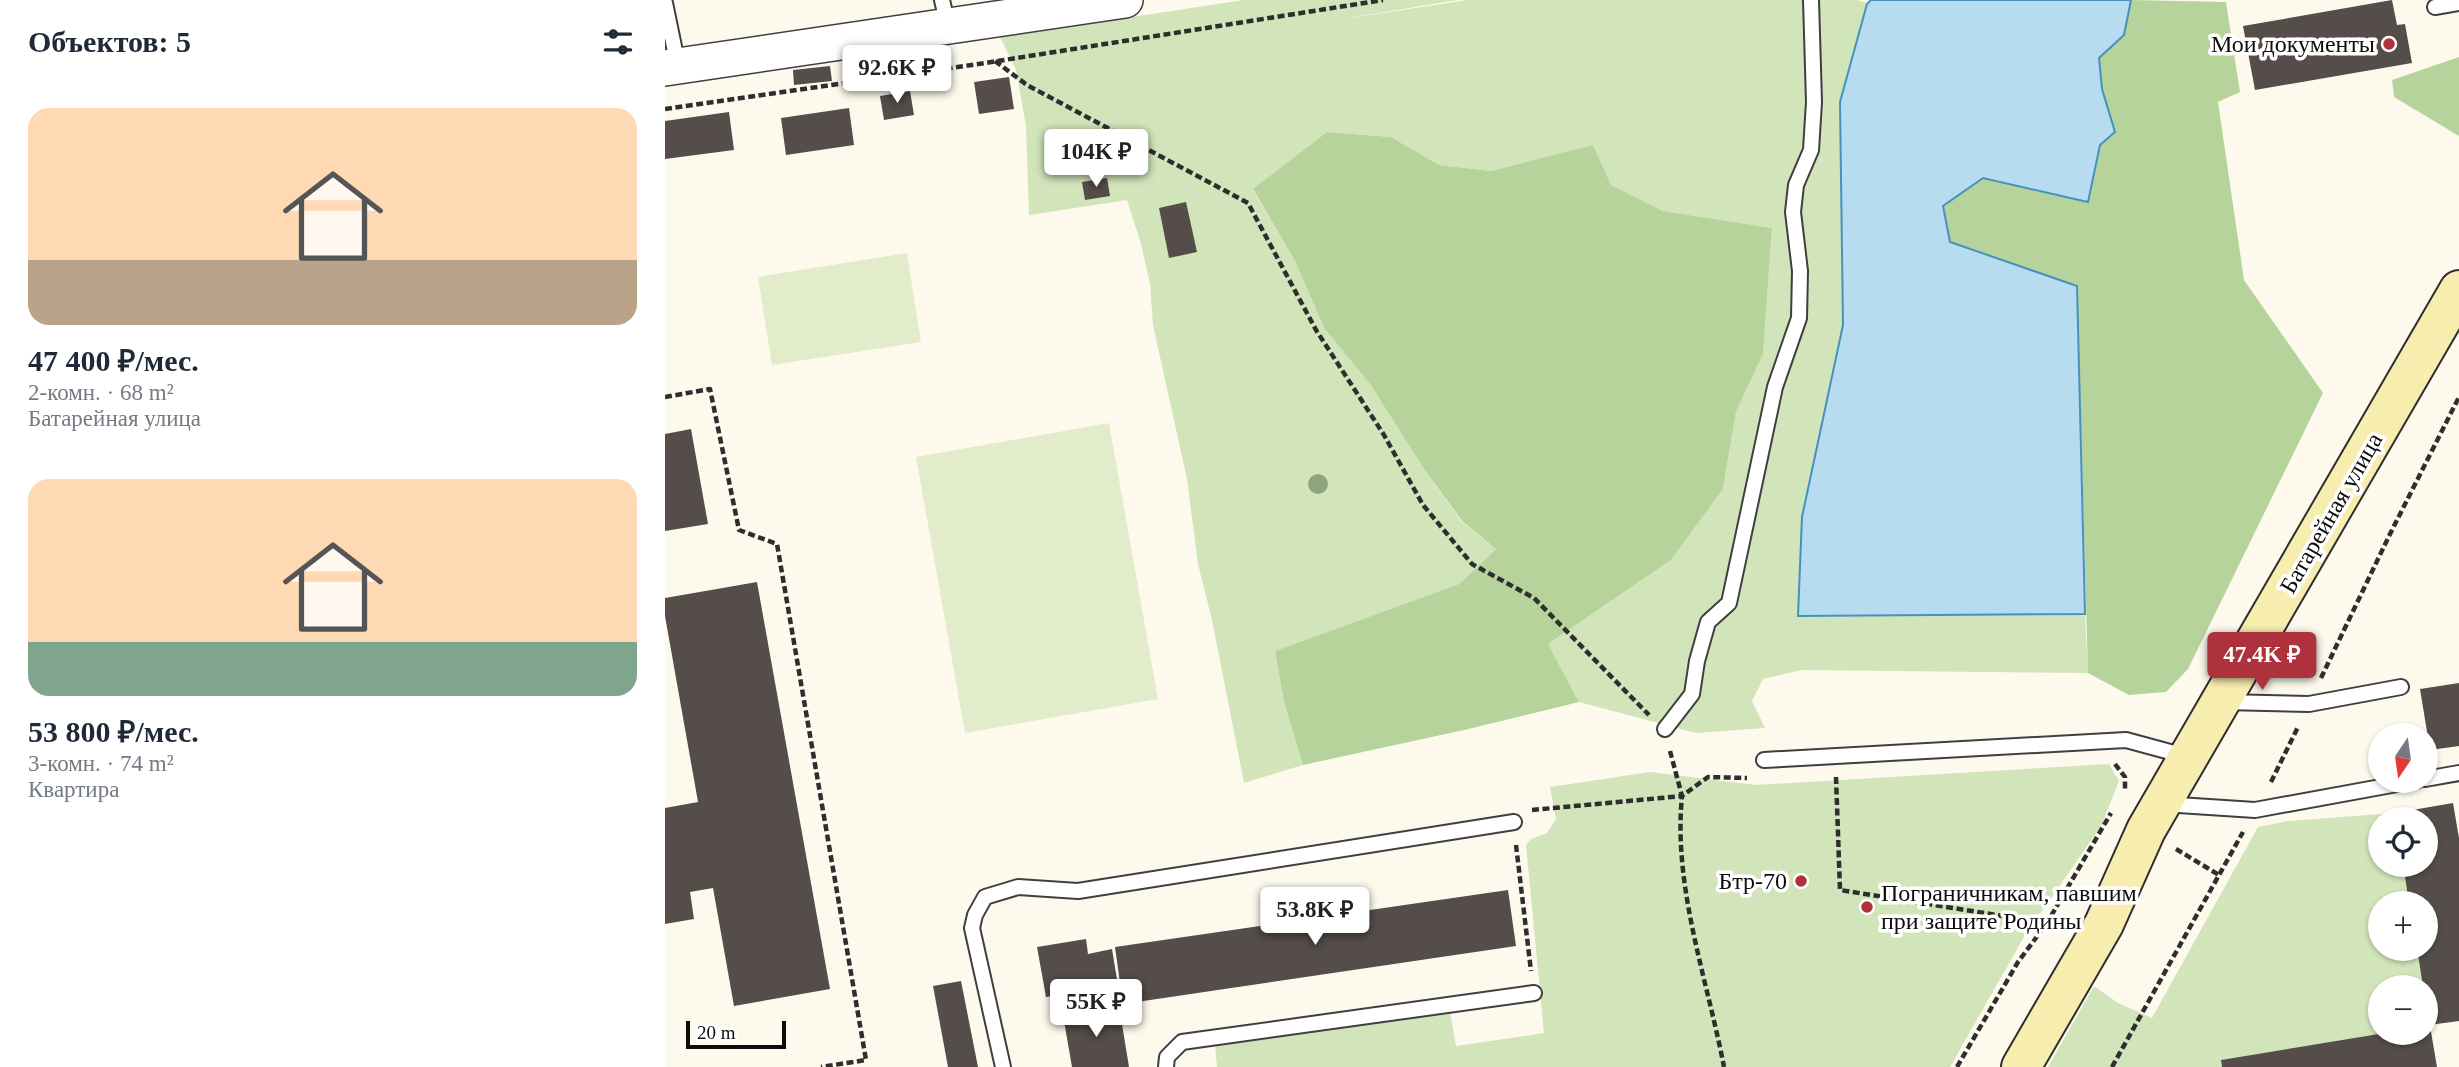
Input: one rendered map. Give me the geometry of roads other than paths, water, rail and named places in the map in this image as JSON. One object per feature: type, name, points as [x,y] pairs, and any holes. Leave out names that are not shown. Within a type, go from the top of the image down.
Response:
[{"type":"main road","name":"Батарейная улица","points":[[2021,1067],[2103,924],[2146,830],[2459,290]]},
{"type":"street","points":[[672,67],[945,14],[1125,0]]},
{"type":"lane","points":[[1665,729],[1692,694],[1697,661],[1708,622],[1729,603],[1775,387],[1799,318],[1800,271],[1793,212],[1796,185],[1811,150],[1814,102],[1811,0]]},
{"type":"lane","points":[[665,3],[672,67]]},
{"type":"lane","points":[[2435,7],[2459,3]]},
{"type":"lane","points":[[2222,702],[2309,704],[2401,687]]},
{"type":"lane","points":[[1764,760],[2126,740],[2190,757]]},
{"type":"lane","points":[[2438,777],[2459,773]]},
{"type":"lane","points":[[2162,804],[2255,810],[2368,789]]},
{"type":"lane","points":[[1003,1067],[972,928],[975,915],[985,897],[1018,887],[1078,891],[1514,822]]},
{"type":"lane","points":[[1166,1067],[1167,1056],[1182,1042],[1534,993]]},
{"type":"water","points":[[1871,0],[2131,0],[2124,35],[2099,58],[2102,89],[2115,132],[2100,145],[2088,202],[1983,178],[1943,206],[1950,242],[2077,286],[2085,614],[1798,616],[1802,517],[1843,325],[1840,102],[1867,4]]},
{"type":"place","name":"Мои документы","points":[[2389,44]]},
{"type":"place","name":"Бтр-70","points":[[1801,881]]},
{"type":"place","name":"Пограничникам, павшим при защите Родины","points":[[1867,907]]}]
